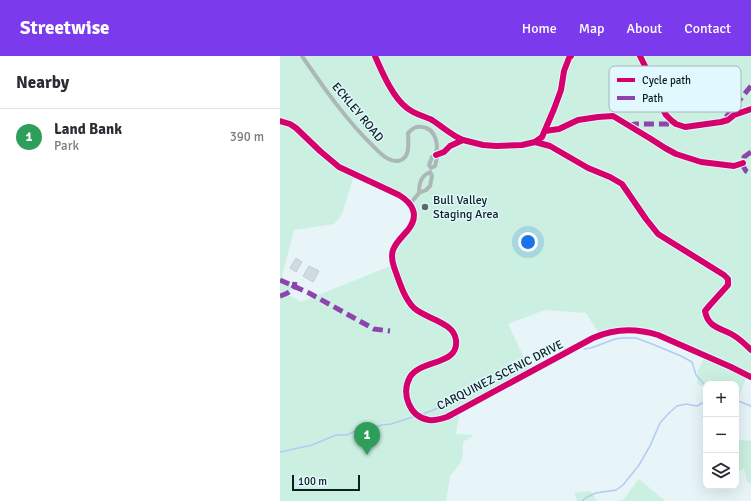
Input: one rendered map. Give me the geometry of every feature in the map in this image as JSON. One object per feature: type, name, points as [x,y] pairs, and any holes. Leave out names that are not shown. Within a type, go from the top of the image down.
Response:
[{"type":"street","name":"ECKLEY ROAD","points":[[302,56],[360,134],[381,154],[390,160],[399,161],[405,156],[408,150],[408,133],[414,128],[421,126],[428,128],[434,135],[437,146],[436,155],[432,157],[429,165],[432,176],[430,186],[426,190],[419,193],[410,204]]},
{"type":"street","points":[[280,121],[290,124],[296,128],[338,166],[354,175],[393,192],[404,198],[410,204]]},
{"type":"street","name":"ECKLEY ROAD","points":[[419,193],[422,179],[431,170]]},
{"type":"street","name":"CARQUINEZ SCENIC DRIVE","points":[[410,204],[414,216],[411,225],[397,243],[393,251],[392,260],[395,270],[411,305],[418,312],[441,323],[454,332],[456,340],[455,349],[450,356],[441,361],[418,369],[410,378],[407,385],[406,396],[414,412],[421,418],[436,420],[447,417],[593,338],[618,330],[637,330],[658,335],[751,377]]},
{"type":"green space","points":[[280,56],[751,56],[751,377],[747,375],[739,397],[739,381],[703,381],[703,387],[697,384],[698,370],[705,356],[643,331],[600,335],[586,313],[545,310],[508,324],[531,372],[460,410],[456,434],[474,435],[463,442],[463,454],[460,464],[450,476],[446,501],[280,501]],"holes":[[[354,175],[410,204],[413,220],[392,256],[393,265],[301,302],[287,294],[294,287],[281,280],[294,230],[334,224],[342,214]]]},
{"type":"green space","points":[[739,439],[751,441],[751,484],[747,482],[744,468],[739,471]]},
{"type":"green space","points":[[639,479],[665,501],[616,501],[623,500]]},
{"type":"green space","points":[[590,491],[597,501],[577,501],[574,493]]},
{"type":"building","points":[[296,258],[302,262],[296,272],[290,268]]},
{"type":"building","points":[[309,266],[319,271],[313,282],[303,276]]},
{"type":"waterway","points":[[584,349],[615,339],[636,338],[692,362],[696,375],[703,383]]},
{"type":"waterway","points":[[420,415],[446,405],[523,367]]},
{"type":"waterway","points":[[739,401],[751,406]]},
{"type":"waterway","points":[[582,501],[596,493],[616,490],[623,485],[639,465],[650,446],[660,423],[677,406],[686,404],[697,406],[703,403]]},
{"type":"waterway","points":[[280,452],[312,445],[336,435],[347,435],[357,430],[391,424],[416,416]]},
{"type":"marked path","points":[[741,98],[751,86]]},
{"type":"marked path","points":[[726,117],[730,112]]},
{"type":"marked path","points":[[629,125],[675,124]]},
{"type":"marked path","points":[[751,152],[744,157],[743,166],[746,171],[751,174]]},
{"type":"marked path","points":[[280,280],[309,293],[374,329],[390,331]]},
{"type":"marked path","points":[[280,296],[292,290],[295,282]]},
{"type":"cycle path","points":[[375,56],[388,84],[402,104],[410,110],[432,120],[463,140]]},
{"type":"cycle path","points":[[436,155],[444,152],[450,146],[463,140],[483,145],[496,146],[522,145],[535,142],[542,137],[561,90],[564,71],[571,56]]},
{"type":"cycle path","points":[[640,56],[645,66]]},
{"type":"cycle path","points":[[664,112],[676,124],[685,127],[721,122],[728,120],[734,115],[751,109]]},
{"type":"cycle path","points":[[545,131],[559,129],[578,120],[613,116],[676,154],[701,162],[734,166],[743,163]]},
{"type":"cycle path","points":[[280,121],[290,124],[296,128],[339,167],[399,195],[411,206],[414,215],[413,220],[408,230],[394,247],[392,254],[394,267],[402,289],[410,304],[419,312],[445,325],[454,334],[456,340],[455,348],[452,354],[415,371],[407,383],[406,390],[409,403],[416,414],[422,418],[434,420],[447,417],[593,338],[609,332],[617,331],[634,330],[658,335],[751,377]]},
{"type":"cycle path","points":[[535,142],[550,146],[588,168],[610,177],[622,184],[658,234],[724,275],[728,279],[728,285],[705,311],[707,317],[712,324],[736,337],[751,350]]},
{"type":"place","name":"Bull Valley Staging Area","points":[[425,207]]},
{"type":"place","name":"Land Bank","points":[[367,455]]}]
